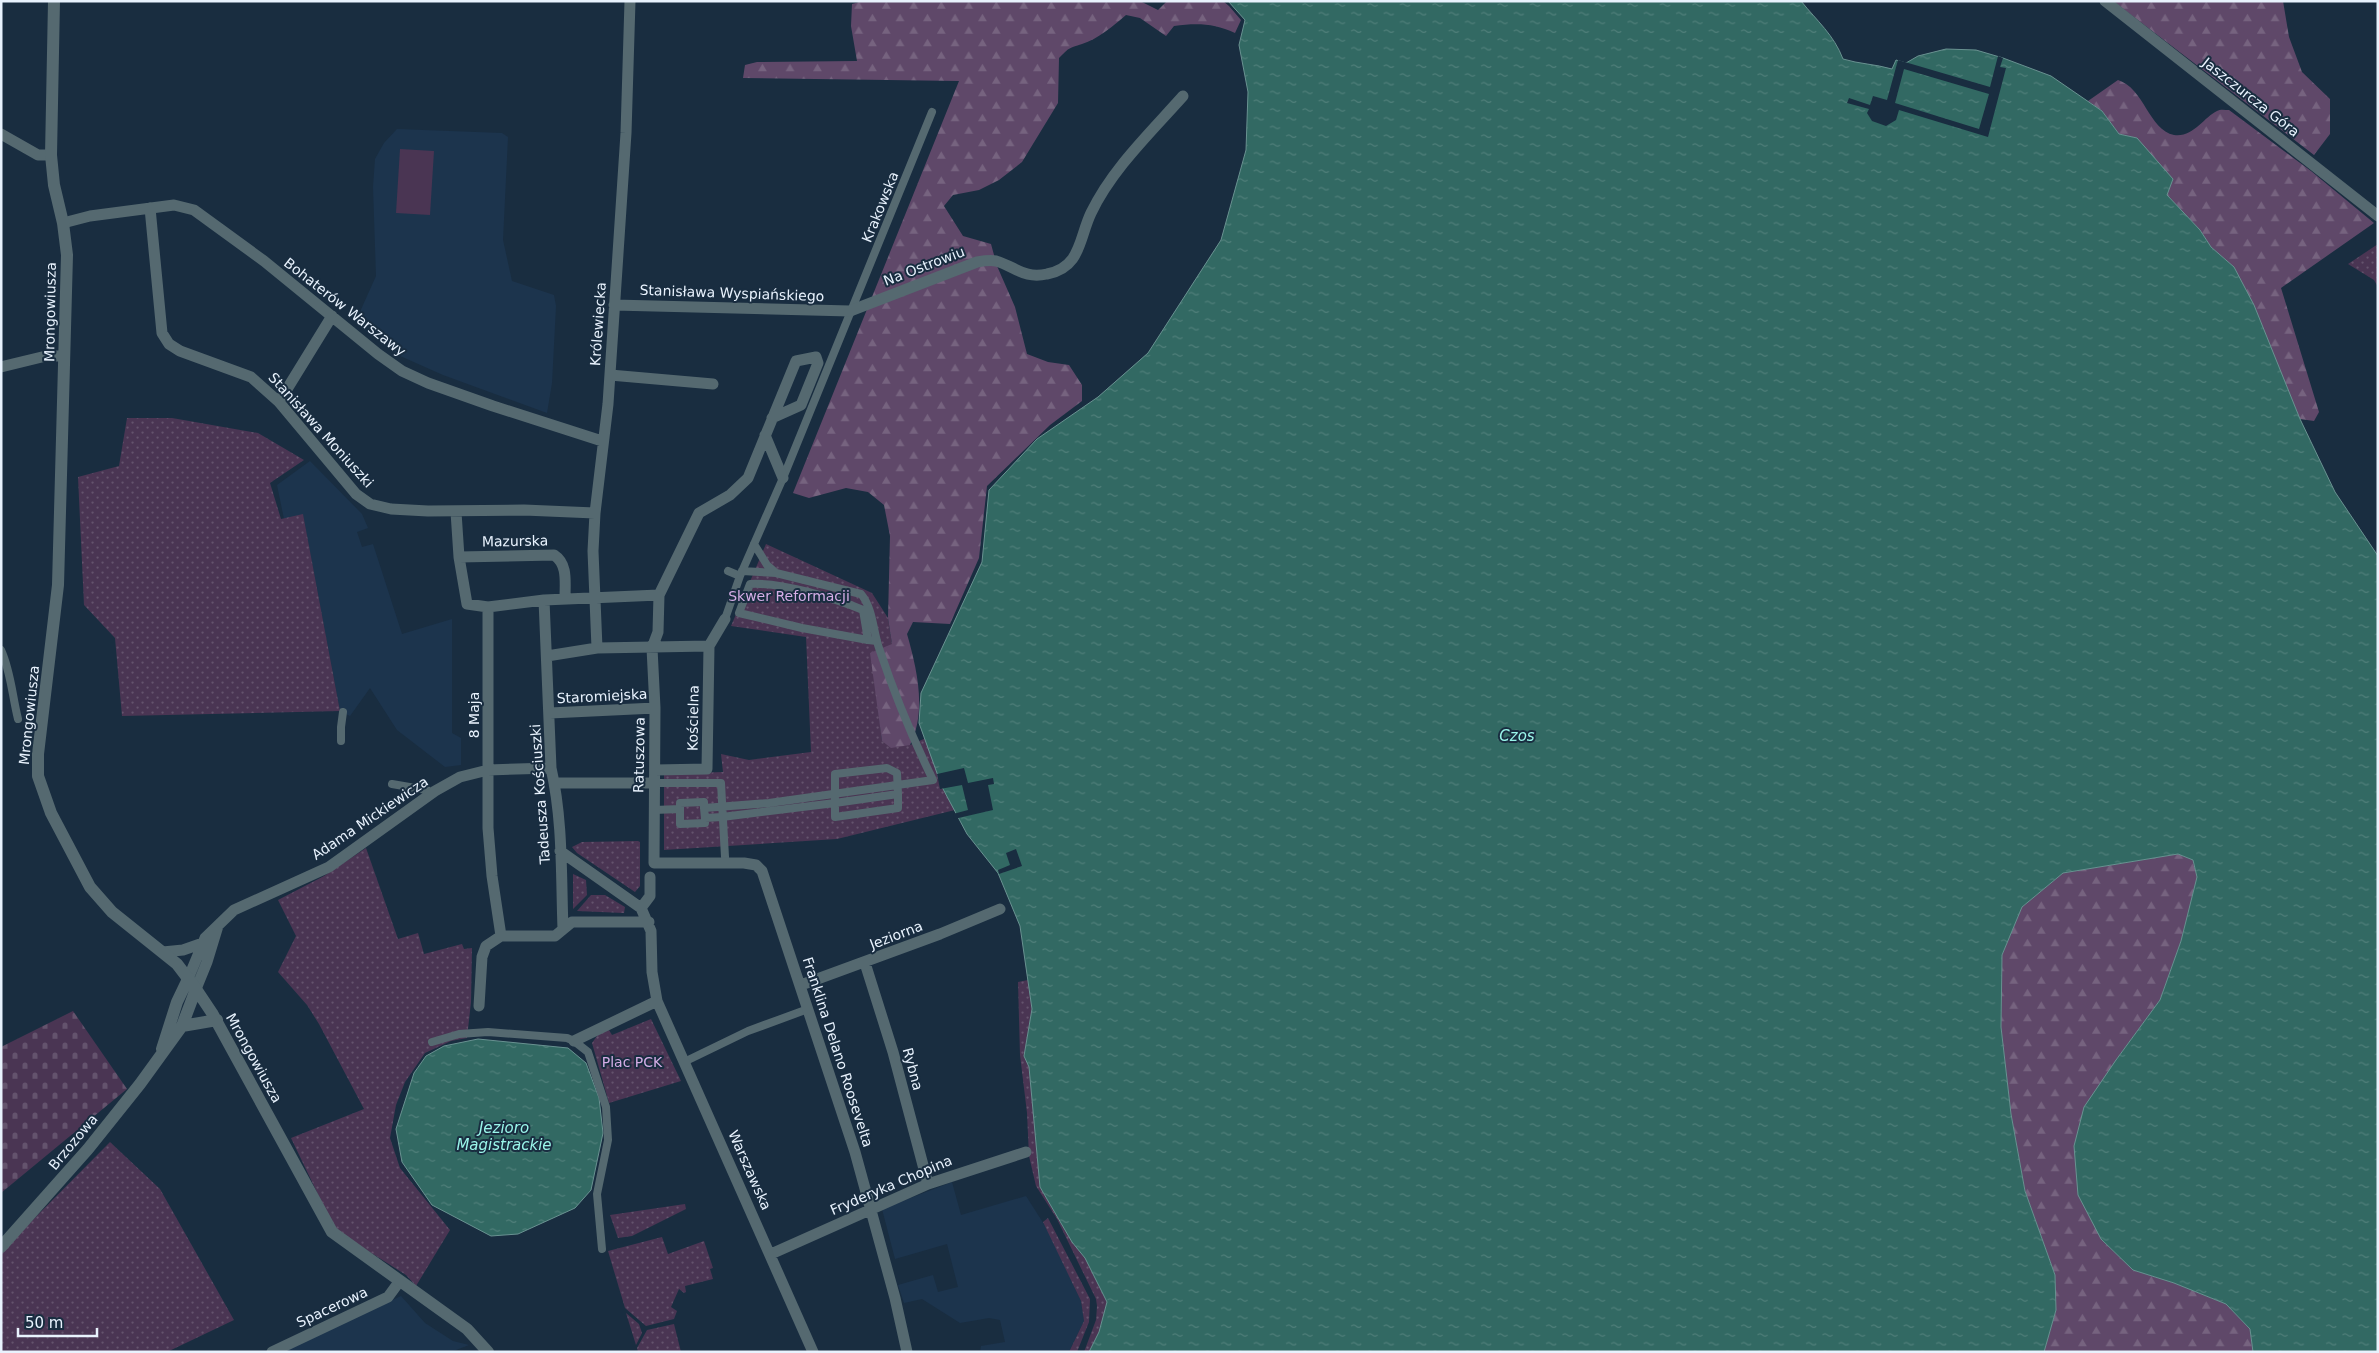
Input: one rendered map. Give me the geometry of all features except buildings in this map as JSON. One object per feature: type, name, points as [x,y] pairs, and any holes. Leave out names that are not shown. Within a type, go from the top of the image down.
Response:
[{"type":"street","name":"Mrongowiusza","points":[[54,1],[51,155],[54,184],[63,223],[67,255],[58,585],[38,754],[38,776],[51,813],[90,887],[107,907],[177,964],[217,1020],[332,1232],[466,1329],[488,1352]]},
{"type":"street","name":"Królewiecka","points":[[597,648],[593,550],[595,513],[610,374],[626,133],[630,1]]},
{"type":"street","name":"Jaszczurcza Góra","points":[[2105,1],[2378,216]]},
{"type":"street","name":"Na Ostrowiu","points":[[850,311],[977,262],[995,260],[1029,276],[1048,274],[1064,267],[1079,251],[1091,213],[1118,171],[1184,96]]},
{"type":"street","name":"Krakowska","points":[[726,619],[741,574],[783,478],[932,112]]},
{"type":"street","points":[[1,134],[38,155],[51,155]]},
{"type":"street","name":"Bohaterów Warszawy","points":[[63,223],[90,216],[174,204],[194,210],[264,261],[378,354],[402,371],[428,383],[493,406],[602,441]]},
{"type":"street","name":"Stanisława Moniuszki","points":[[150,208],[162,333],[169,344],[180,351],[251,377],[279,402],[356,494],[370,504],[391,509],[456,512],[524,510],[595,513]]},
{"type":"street","name":"Stanisława Wyspiańskiego","points":[[614,305],[850,311]]},
{"type":"street","points":[[279,402],[332,316]]},
{"type":"street","points":[[1,367],[46,356],[64,356]]},
{"type":"street","points":[[456,512],[459,557],[467,604],[488,607],[565,598],[659,596],[699,513],[730,495],[748,478],[772,418],[796,361],[816,357],[818,363],[801,405],[772,418]]},
{"type":"street","points":[[610,374],[713,384]]},
{"type":"street","points":[[765,436],[783,478]]},
{"type":"street","points":[[754,544],[766,565],[776,573]]},
{"type":"street","name":"Mazurska","points":[[459,557],[554,555],[561,560],[565,571],[565,598]]},
{"type":"street","points":[[704,808],[722,808],[933,780],[902,712],[877,642],[867,601],[861,594],[776,573],[741,574],[728,570]]},
{"type":"street","points":[[739,613],[750,584],[764,583],[843,601],[863,610],[868,640]]},
{"type":"street","name":"Ratuszowa","points":[[654,863],[655,708],[652,648],[658,632],[659,596]]},
{"type":"street","name":"Tadeusza Kościuszki","points":[[544,600],[551,768],[560,851],[563,929]]},
{"type":"street","name":"8 Maja","points":[[488,607],[490,848],[501,936]]},
{"type":"street","points":[[547,656],[597,648],[652,648],[665,645],[709,646],[726,619],[739,613],[802,628],[877,642]]},
{"type":"street","name":"Kościelna","points":[[655,770],[708,769],[709,646]]},
{"type":"street","points":[[1,650],[9,666],[12,693],[18,719]]},
{"type":"street","name":"Staromiejska","points":[[550,713],[655,708]]},
{"type":"street","points":[[341,741],[343,712]]},
{"type":"street","name":"Adama Mickiewicza","points":[[192,984],[203,943],[234,910],[329,867],[435,791],[460,777],[488,770],[551,768]]},
{"type":"street","points":[[887,768],[897,772],[898,808],[835,818],[835,794],[835,774],[887,768]]},
{"type":"street","points":[[554,783],[721,782],[725,857]]},
{"type":"street","points":[[392,784],[427,790]]},
{"type":"street","points":[[705,818],[898,794]]},
{"type":"street","points":[[704,802],[705,823],[680,824],[680,809],[680,803],[704,802]]},
{"type":"street","points":[[654,810],[680,809]]},
{"type":"street","points":[[560,851],[641,908],[649,922],[654,989],[657,1001],[574,1041]]},
{"type":"street","name":"Franklina Delano Roosevelta","points":[[654,863],[725,862],[756,865],[762,871],[855,1152],[907,1352]]},
{"type":"street","points":[[641,908],[650,896],[650,877]]},
{"type":"street","name":"Jeziorna","points":[[801,985],[1000,909]]},
{"type":"street","points":[[479,1006],[482,957],[486,946],[501,936],[555,936],[572,922],[649,922]]},
{"type":"street","name":"Adama Mickiewicza","points":[[192,984],[207,962],[218,926]]},
{"type":"street","points":[[163,952],[183,950],[203,943]]},
{"type":"street","name":"Rybna","points":[[865,962],[893,1052],[928,1184]]},
{"type":"street","name":"Brzozowa","points":[[1,1247],[88,1149],[140,1084],[182,1026],[192,984]]},
{"type":"street","name":"Brzozowa","points":[[162,1052],[178,1002],[192,984]]},
{"type":"street","name":"Warszawska","points":[[657,1001],[814,1352]]},
{"type":"street","points":[[684,1062],[748,1031],[808,1009]]},
{"type":"street","points":[[182,1026],[217,1020]]},
{"type":"street","points":[[432,1042],[459,1034],[488,1032],[567,1038],[588,1052],[606,1107],[608,1140],[597,1194],[602,1249]]},
{"type":"street","name":"Fryderyka Chopina","points":[[771,1254],[928,1184],[1026,1152]]},
{"type":"street","name":"Spacerowa","points":[[272,1352],[388,1297],[399,1282]]},
{"type":"shaded area","points":[[397,129],[502,133],[508,137],[503,240],[512,281],[554,295],[556,306],[552,383],[547,413],[443,375],[398,355],[355,323],[376,276],[373,187],[375,159],[384,143]]},
{"type":"shaded area","points":[[310,461],[362,514],[368,528],[357,532],[362,547],[373,544],[402,634],[452,619],[452,733],[461,738],[461,765],[445,767],[397,730],[370,688],[350,716],[340,711],[303,515],[284,519],[277,485]]},
{"type":"shaded area","points":[[952,1182],[961,1215],[1026,1196],[1049,1232],[1081,1301],[1084,1321],[1069,1352],[980,1352],[981,1346],[1005,1342],[1000,1320],[989,1318],[960,1323],[922,1299],[904,1303],[898,1285],[933,1275],[938,1292],[958,1287],[947,1244],[895,1259],[882,1209]]},
{"type":"shaded area","points":[[401,1296],[425,1323],[453,1341],[469,1345],[451,1352],[281,1352]]},
{"type":"green space","points":[[863,1],[1140,1],[1158,10],[1167,1],[1223,1],[1241,20],[1235,33],[1212,26],[1190,24],[1174,26],[1166,36],[1140,18],[1126,15],[1100,36],[1070,48],[1059,58],[1058,103],[1022,162],[999,180],[979,190],[953,195],[944,206],[963,236],[991,244],[997,266],[1015,307],[1027,354],[1048,362],[1069,365],[1082,385],[1082,401],[1050,425],[987,486],[979,558],[950,624],[913,622],[907,634],[919,690],[918,718],[910,745],[891,748],[882,741],[870,653],[892,644],[888,618],[890,536],[884,505],[868,492],[846,488],[809,498],[793,493],[959,81],[743,78],[745,65],[757,62],[857,61],[851,26],[852,4]]},
{"type":"green space","points":[[2113,1],[2283,1],[2289,37],[2302,72],[2330,99],[2330,134],[2314,155]]},
{"type":"green space","points":[[2118,80],[2127,84],[2134,91],[2152,118],[2165,132],[2174,135],[2181,135],[2193,130],[2218,110],[2229,110],[2311,171],[2374,223],[2281,288],[2319,412],[2314,421],[2300,419],[2234,267],[2211,247],[2200,230],[2167,195],[2137,138],[2119,134],[2102,111],[2088,101]]},
{"type":"green space","points":[[400,149],[434,151],[430,215],[396,213]]},
{"type":"green space","points":[[2378,244],[2378,287],[2374,280],[2348,264]]},
{"type":"green space","points":[[127,418],[172,418],[258,433],[304,460],[270,483],[281,519],[303,514],[340,711],[122,716],[115,638],[84,605],[78,477],[119,466]]},
{"type":"green space","name":"Skwer Reformacji","points":[[766,544],[872,593],[888,618],[892,644],[878,706],[882,741],[910,745],[926,738],[942,787],[955,810],[837,839],[664,850],[664,774],[723,772],[721,754],[749,760],[811,752],[806,637],[731,626]]},
{"type":"green space","points":[[582,842],[640,842],[640,886],[635,892],[577,853],[572,847]]},
{"type":"green space","points":[[366,848],[398,939],[418,933],[424,954],[462,944],[464,949],[472,948],[471,1002],[467,1038],[451,1041],[425,1053],[405,1082],[396,1105],[390,1138],[400,1168],[450,1230],[416,1286],[406,1275],[335,1230],[291,1138],[364,1109],[319,1024],[307,1005],[278,972],[296,936],[278,900],[324,876]]},
{"type":"green space","points":[[2178,854],[2193,860],[2197,877],[2181,941],[2160,1000],[2116,1060],[2101,1239],[2133,1270],[2174,1283],[2226,1304],[2250,1329],[2253,1352],[2044,1352],[2056,1310],[2055,1275],[2025,1191],[2011,1114],[2001,1027],[2002,955],[2022,907],[2063,873]]},
{"type":"green space","points":[[573,874],[586,880],[587,895],[573,909]]},
{"type":"green space","points":[[591,895],[605,895],[625,907],[624,913],[577,911]]},
{"type":"green space","points":[[1028,980],[1032,1009],[1024,1056],[1029,1067],[1040,1187],[1072,1242],[1085,1258],[1107,1302],[1099,1332],[1089,1352],[1084,1352],[1096,1320],[1096,1299],[1057,1219],[1036,1186],[1029,1156],[1027,1113],[1020,1055],[1018,982]]},
{"type":"green space","points":[[73,1011],[127,1089],[1,1193],[1,1047]]},
{"type":"green space","name":"Plac PCK","points":[[651,1019],[681,1081],[609,1103],[592,1043],[599,1033],[609,1030],[612,1035]]},
{"type":"green space","points":[[110,1142],[160,1189],[234,1320],[167,1352],[1,1352],[1,1252]]},
{"type":"green space","points":[[685,1204],[686,1209],[632,1236],[618,1238],[610,1215]]},
{"type":"green space","points":[[1048,1218],[1090,1299],[1089,1322],[1077,1352],[1069,1352],[1084,1321],[1081,1301],[1043,1222]]},
{"type":"green space","points":[[662,1237],[668,1254],[704,1241],[713,1268],[710,1269],[713,1279],[685,1286],[686,1292],[684,1293],[679,1289],[671,1307],[677,1311],[674,1319],[646,1326],[625,1308],[608,1251]]},
{"type":"green space","points":[[626,1313],[639,1324],[642,1333],[636,1345]]},
{"type":"green space","points":[[674,1324],[681,1352],[638,1352],[637,1348],[647,1330]]},
{"type":"water","name":"Czos","points":[[1228,1],[1801,1],[1830,35],[1843,59],[1892,69],[1896,60],[1906,63],[1918,56],[1946,49],[1976,50],[2051,76],[2102,111],[2119,134],[2137,138],[2173,179],[2167,195],[2200,230],[2211,247],[2234,267],[2254,305],[2300,419],[2335,492],[2378,556],[2378,1352],[2253,1352],[2250,1329],[2226,1304],[2174,1283],[2133,1270],[2101,1239],[2078,1195],[2074,1146],[2084,1107],[2160,1000],[2181,941],[2197,877],[2193,860],[2178,854],[2063,873],[2022,907],[2002,955],[2001,1027],[2011,1114],[2025,1191],[2055,1275],[2056,1310],[2044,1352],[1089,1352],[1099,1332],[1107,1302],[1085,1258],[1072,1242],[1040,1187],[1029,1067],[1024,1056],[1032,1009],[1020,926],[998,873],[967,834],[942,787],[919,723],[921,693],[982,562],[989,490],[1037,439],[1098,397],[1148,353],[1221,240],[1246,150],[1248,92],[1239,45],[1245,20]]},
{"type":"water","name":"Jezioro Magistrackie","points":[[478,1039],[568,1048],[586,1063],[599,1098],[603,1133],[591,1190],[575,1208],[518,1234],[491,1236],[432,1205],[402,1162],[396,1129],[414,1073],[426,1056],[444,1046]]},
{"type":"pier","points":[[1998,56],[2003,58],[2000,67],[2006,68],[1988,137],[1899,110],[1896,120],[1886,126],[1872,121],[1867,113],[1869,109],[1847,103],[1849,98],[1870,105],[1873,96],[1887,100],[1898,60],[1990,87]],"holes":[[[1904,69],[1989,94],[1979,129],[1895,103]]]},
{"type":"pier","points":[[964,768],[968,783],[993,778],[994,784],[988,785],[993,810],[954,819],[953,814],[968,810],[962,785],[940,789],[937,774]]},
{"type":"pier","points":[[1016,849],[1022,866],[999,874],[998,870],[1010,865],[1006,853]]}]
